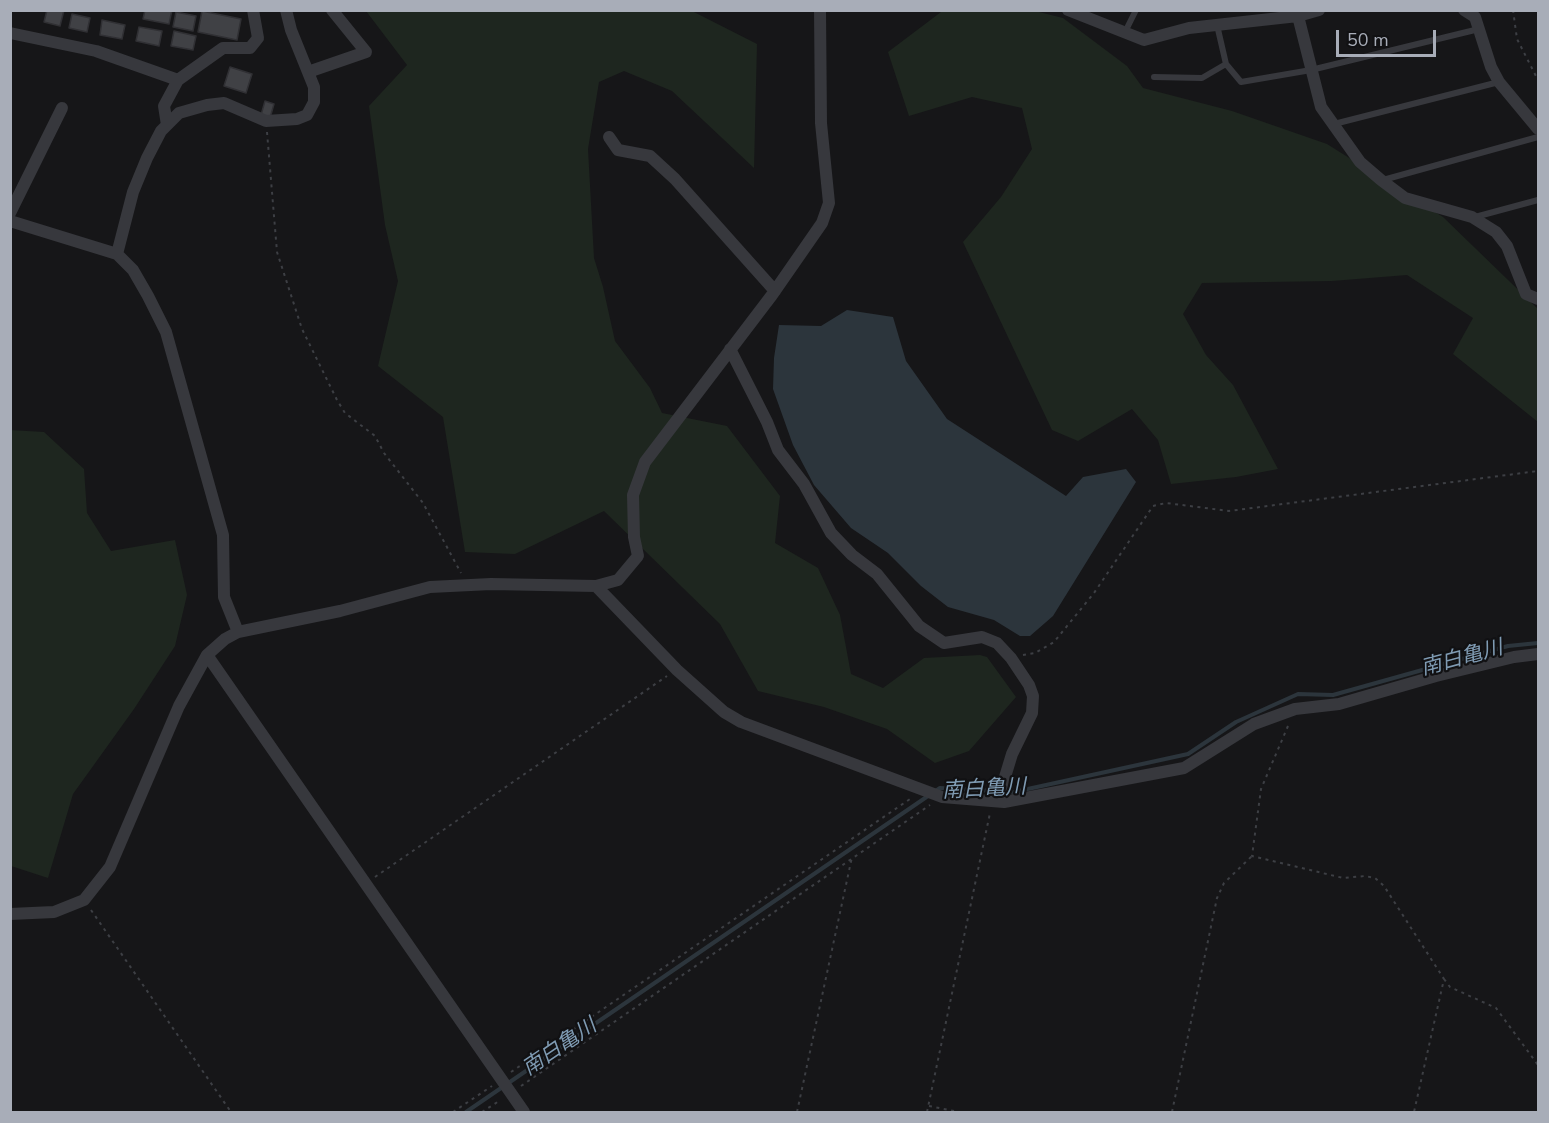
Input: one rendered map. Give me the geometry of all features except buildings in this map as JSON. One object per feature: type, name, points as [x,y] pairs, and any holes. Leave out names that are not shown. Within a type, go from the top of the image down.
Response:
[{"type":"street","points":[[167,125],[164,106],[178,80],[223,48],[250,48],[258,38],[253,10]]},
{"type":"street","points":[[117,254],[133,192],[153,145],[161,131],[180,113],[207,105],[224,104],[266,121],[297,119],[307,115],[314,102],[314,87],[291,30],[286,10]]},
{"type":"street","points":[[308,72],[366,52],[332,10]]},
{"type":"street","points":[[10,914],[54,912],[84,900],[110,867],[179,706],[207,655],[225,639],[238,632],[340,611],[430,587],[596,586],[618,580],[638,556],[634,537],[633,495],[645,462],[775,291],[822,223],[830,203],[821,123],[820,10]]},
{"type":"street","points":[[1068,10],[1144,40],[1189,28],[1319,10]]},
{"type":"street","points":[[1464,10],[1475,17],[1491,68],[1499,82],[1539,129]]},
{"type":"street","points":[[1297,13],[1321,107],[1360,162],[1405,198],[1472,218],[1496,232],[1507,246],[1526,294],[1539,299]]},
{"type":"street","points":[[10,33],[96,51],[178,80]]},
{"type":"street","points":[[10,213],[62,108]]},
{"type":"street","points":[[609,137],[618,150],[650,156],[675,179],[775,291]]},
{"type":"street","points":[[10,222],[117,254],[133,270],[166,332],[223,535],[224,597],[238,632]]},
{"type":"street","points":[[730,349],[767,422],[778,450],[804,484],[831,533],[852,555],[877,574],[919,626],[944,643],[981,637],[998,643],[1029,685],[1034,696],[1032,713],[1012,754],[1005,777],[1005,787],[998,801]]},
{"type":"street","points":[[596,586],[677,670],[724,712],[741,722],[942,797],[998,801],[1184,768],[1254,724],[1295,709],[1339,704],[1436,676],[1514,657],[1539,654]]},
{"type":"street","points":[[207,655],[525,1113]]},
{"type":"lane","points":[[1125,33],[1136,10]]},
{"type":"lane","points":[[1217,25],[1226,64],[1241,82],[1311,70],[1479,29]]},
{"type":"lane","points":[[1154,77],[1203,78],[1226,64]]},
{"type":"lane","points":[[1333,124],[1499,82]]},
{"type":"lane","points":[[1381,180],[1539,137]]},
{"type":"lane","points":[[1472,218],[1539,200]]},
{"type":"path","points":[[1513,10],[1517,39],[1539,80]]},
{"type":"path","points":[[266,121],[277,252],[302,329],[345,413],[375,436],[384,453],[423,503],[467,585]]},
{"type":"path","points":[[1011,658],[1035,653],[1054,642],[1094,593],[1153,506],[1166,503],[1229,511],[1539,471]]},
{"type":"path","points":[[366,884],[677,670]]},
{"type":"path","points":[[1172,1113],[1217,898],[1224,883],[1252,856],[1261,789],[1295,709]]},
{"type":"path","points":[[453,1113],[922,790]]},
{"type":"path","points":[[482,1113],[852,856],[942,797]]},
{"type":"path","points":[[927,1113],[998,801]]},
{"type":"path","points":[[797,1113],[852,856]]},
{"type":"path","points":[[1252,856],[1343,878],[1365,876],[1375,878],[1384,886],[1450,987],[1496,1008],[1539,1065]]},
{"type":"path","points":[[84,900],[231,1113]]},
{"type":"path","points":[[1414,1113],[1444,979]]},
{"type":"path","points":[[929,1106],[959,1113]]},
{"type":"shaded area","points":[[366,11],[692,11],[757,44],[754,168],[672,91],[624,71],[599,82],[588,149],[594,258],[615,341],[650,388],[662,413],[727,426],[780,496],[775,543],[818,568],[840,615],[851,674],[883,688],[924,658],[980,655],[987,657],[1016,697],[969,751],[935,763],[887,729],[824,707],[758,691],[720,624],[604,511],[515,554],[465,552],[443,417],[378,366],[398,281],[385,225],[369,106],[407,65]]},
{"type":"shaded area","points":[[941,11],[1035,11],[1063,18],[1127,66],[1143,88],[1232,111],[1327,144],[1443,217],[1538,309],[1538,422],[1453,354],[1473,318],[1407,275],[1332,281],[1202,283],[1183,314],[1206,355],[1233,385],[1278,469],[1236,477],[1171,484],[1158,440],[1132,409],[1078,441],[1052,430],[963,242],[1001,197],[1032,149],[1022,108],[972,97],[909,116],[888,52]]},
{"type":"shaded area","points":[[847,310],[893,317],[906,361],[947,419],[1066,496],[1083,477],[1126,469],[1136,482],[1053,616],[1030,636],[1020,636],[994,620],[948,607],[921,586],[888,553],[851,528],[814,485],[793,445],[773,389],[774,358],[779,325],[821,326]]},
{"type":"shaded area","points":[[10,430],[44,432],[84,469],[87,513],[111,551],[175,540],[187,595],[175,646],[134,709],[73,794],[48,878],[11,866]]},
{"type":"waterway","name":"南白亀川","points":[[934,792],[940,788],[1014,792],[1188,754],[1236,722],[1298,694],[1333,695],[1508,646],[1538,643]]},
{"type":"waterway","name":"南白亀川","points":[[466,1112],[928,796]]}]
